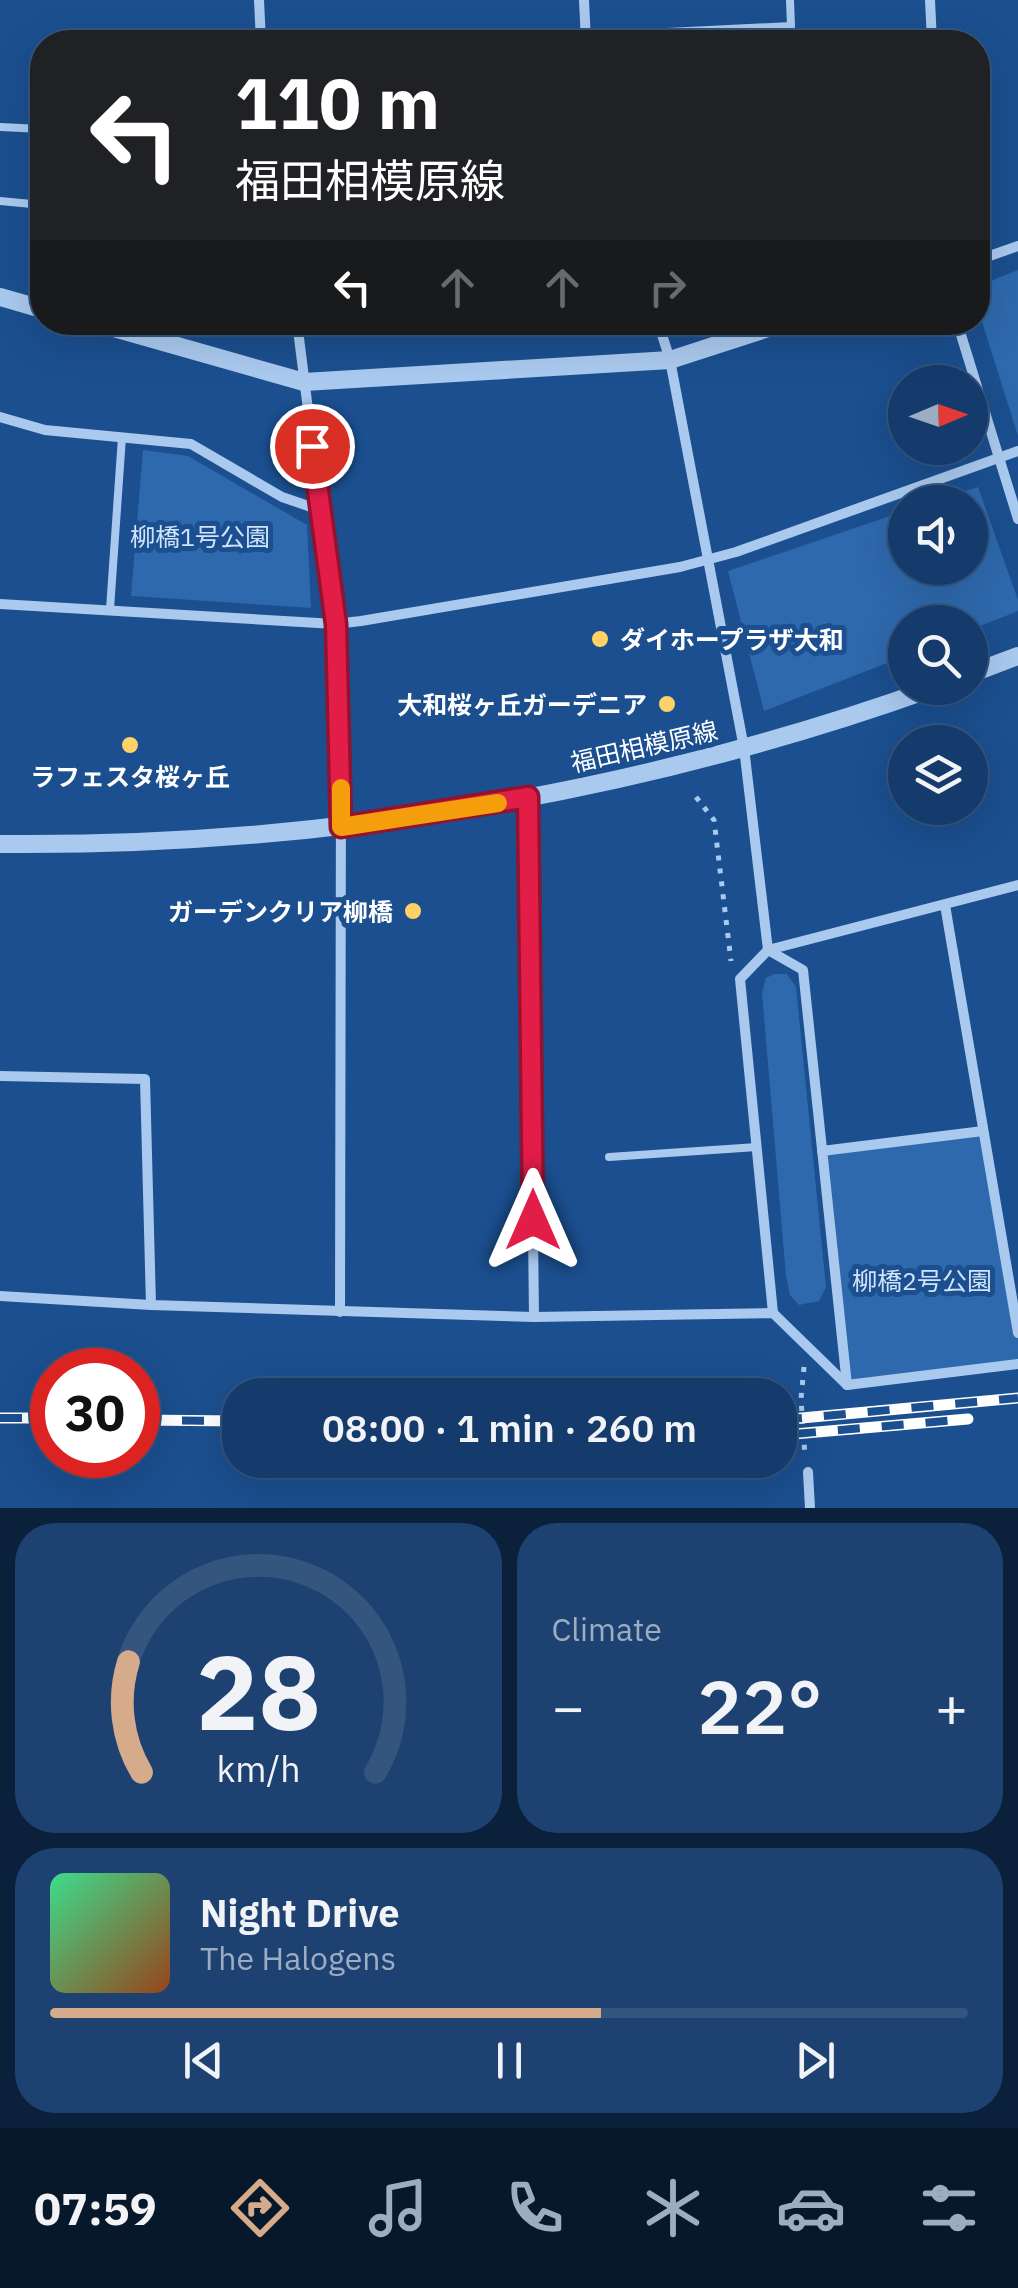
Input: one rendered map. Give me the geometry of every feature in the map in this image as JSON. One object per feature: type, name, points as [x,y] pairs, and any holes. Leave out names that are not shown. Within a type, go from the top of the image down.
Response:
[{"type":"street","points":[[259,0],[260,30]]},
{"type":"street","points":[[584,0],[586,30]]},
{"type":"street","points":[[930,0],[931,30]]},
{"type":"street","points":[[990,256],[1018,246]]},
{"type":"street","points":[[0,297],[30,305]]},
{"type":"street","points":[[140,335],[304,382],[670,360],[747,335]]},
{"type":"street","points":[[299,335],[336,624],[341,827],[340,1312]]},
{"type":"street","points":[[662,335],[744,748],[768,950]]},
{"type":"street","points":[[961,335],[1018,519]]},
{"type":"street","points":[[0,417],[46,430],[191,444],[282,497],[320,510]]},
{"type":"street","points":[[0,604],[336,624],[708,560],[1018,451]]},
{"type":"street","points":[[988,667],[1018,656]]},
{"type":"street","name":"福田相模原線","points":[[0,844],[80,845],[228,838],[341,827],[603,784],[744,748],[888,702]]},
{"type":"street","points":[[528,797],[534,1318]]},
{"type":"street","points":[[847,1386],[772,1313],[740,979],[768,950],[1018,885]]},
{"type":"street","points":[[946,905],[1018,1333]]},
{"type":"street","points":[[768,950],[803,970],[847,1386]]},
{"type":"street","points":[[0,1076],[145,1079],[151,1306]]},
{"type":"street","points":[[822,1151],[984,1131]]},
{"type":"street","points":[[0,1296],[151,1306],[534,1318],[772,1313]]},
{"type":"street","points":[[847,1386],[1018,1364]]},
{"type":"street","points":[[808,1472],[810,1508]]},
{"type":"lane","points":[[732,30],[791,26],[790,0]]},
{"type":"lane","points":[[0,127],[30,128]]},
{"type":"lane","points":[[0,201],[30,204]]},
{"type":"lane","points":[[172,344],[174,335]]},
{"type":"lane","points":[[110,609],[122,436]]},
{"type":"lane","points":[[608,1156],[756,1147]]},
{"type":"path","points":[[696,797],[714,820],[728,956],[740,979]]},
{"type":"path","points":[[808,1472],[801,1399],[809,1350]]},
{"type":"green space","points":[[1018,270],[1018,436],[986,335],[990,335],[990,281]]},
{"type":"green space","name":"柳橋1号公園","points":[[143,450],[188,456],[307,525],[311,608],[131,596]]},
{"type":"green space","points":[[988,515],[1018,600],[1018,611],[988,623],[988,605],[888,605],[888,663],[764,711],[728,571],[888,517],[888,585],[988,585]]},
{"type":"green space","points":[[787,974],[796,987],[826,1287],[819,1301],[799,1305],[790,1295],[786,1276],[762,993],[766,978]]},
{"type":"green space","name":"柳橋2号公園","points":[[983,1131],[1018,1333],[1018,1364],[847,1385],[822,1151]]},
{"type":"railway","points":[[797,1418],[1018,1398]]},
{"type":"railway","points":[[0,1418],[30,1418]]},
{"type":"railway","points":[[797,1434],[968,1419]]},
{"type":"railway","points":[[160,1420],[222,1421]]},
{"type":"slow traffic","points":[[341,788],[341,827],[498,803]]},
{"type":"place","name":"ダイホープラザ大和","points":[[600,639]]},
{"type":"place","name":"大和桜ヶ丘ガーデニア","points":[[667,704]]},
{"type":"place","name":"ラフェスタ桜ヶ丘","points":[[130,745]]},
{"type":"place","name":"ガーデンクリア柳橋","points":[[413,911]]},
{"type":"route","points":[[312,446],[336,624],[341,827],[528,797],[533,1220]]}]
